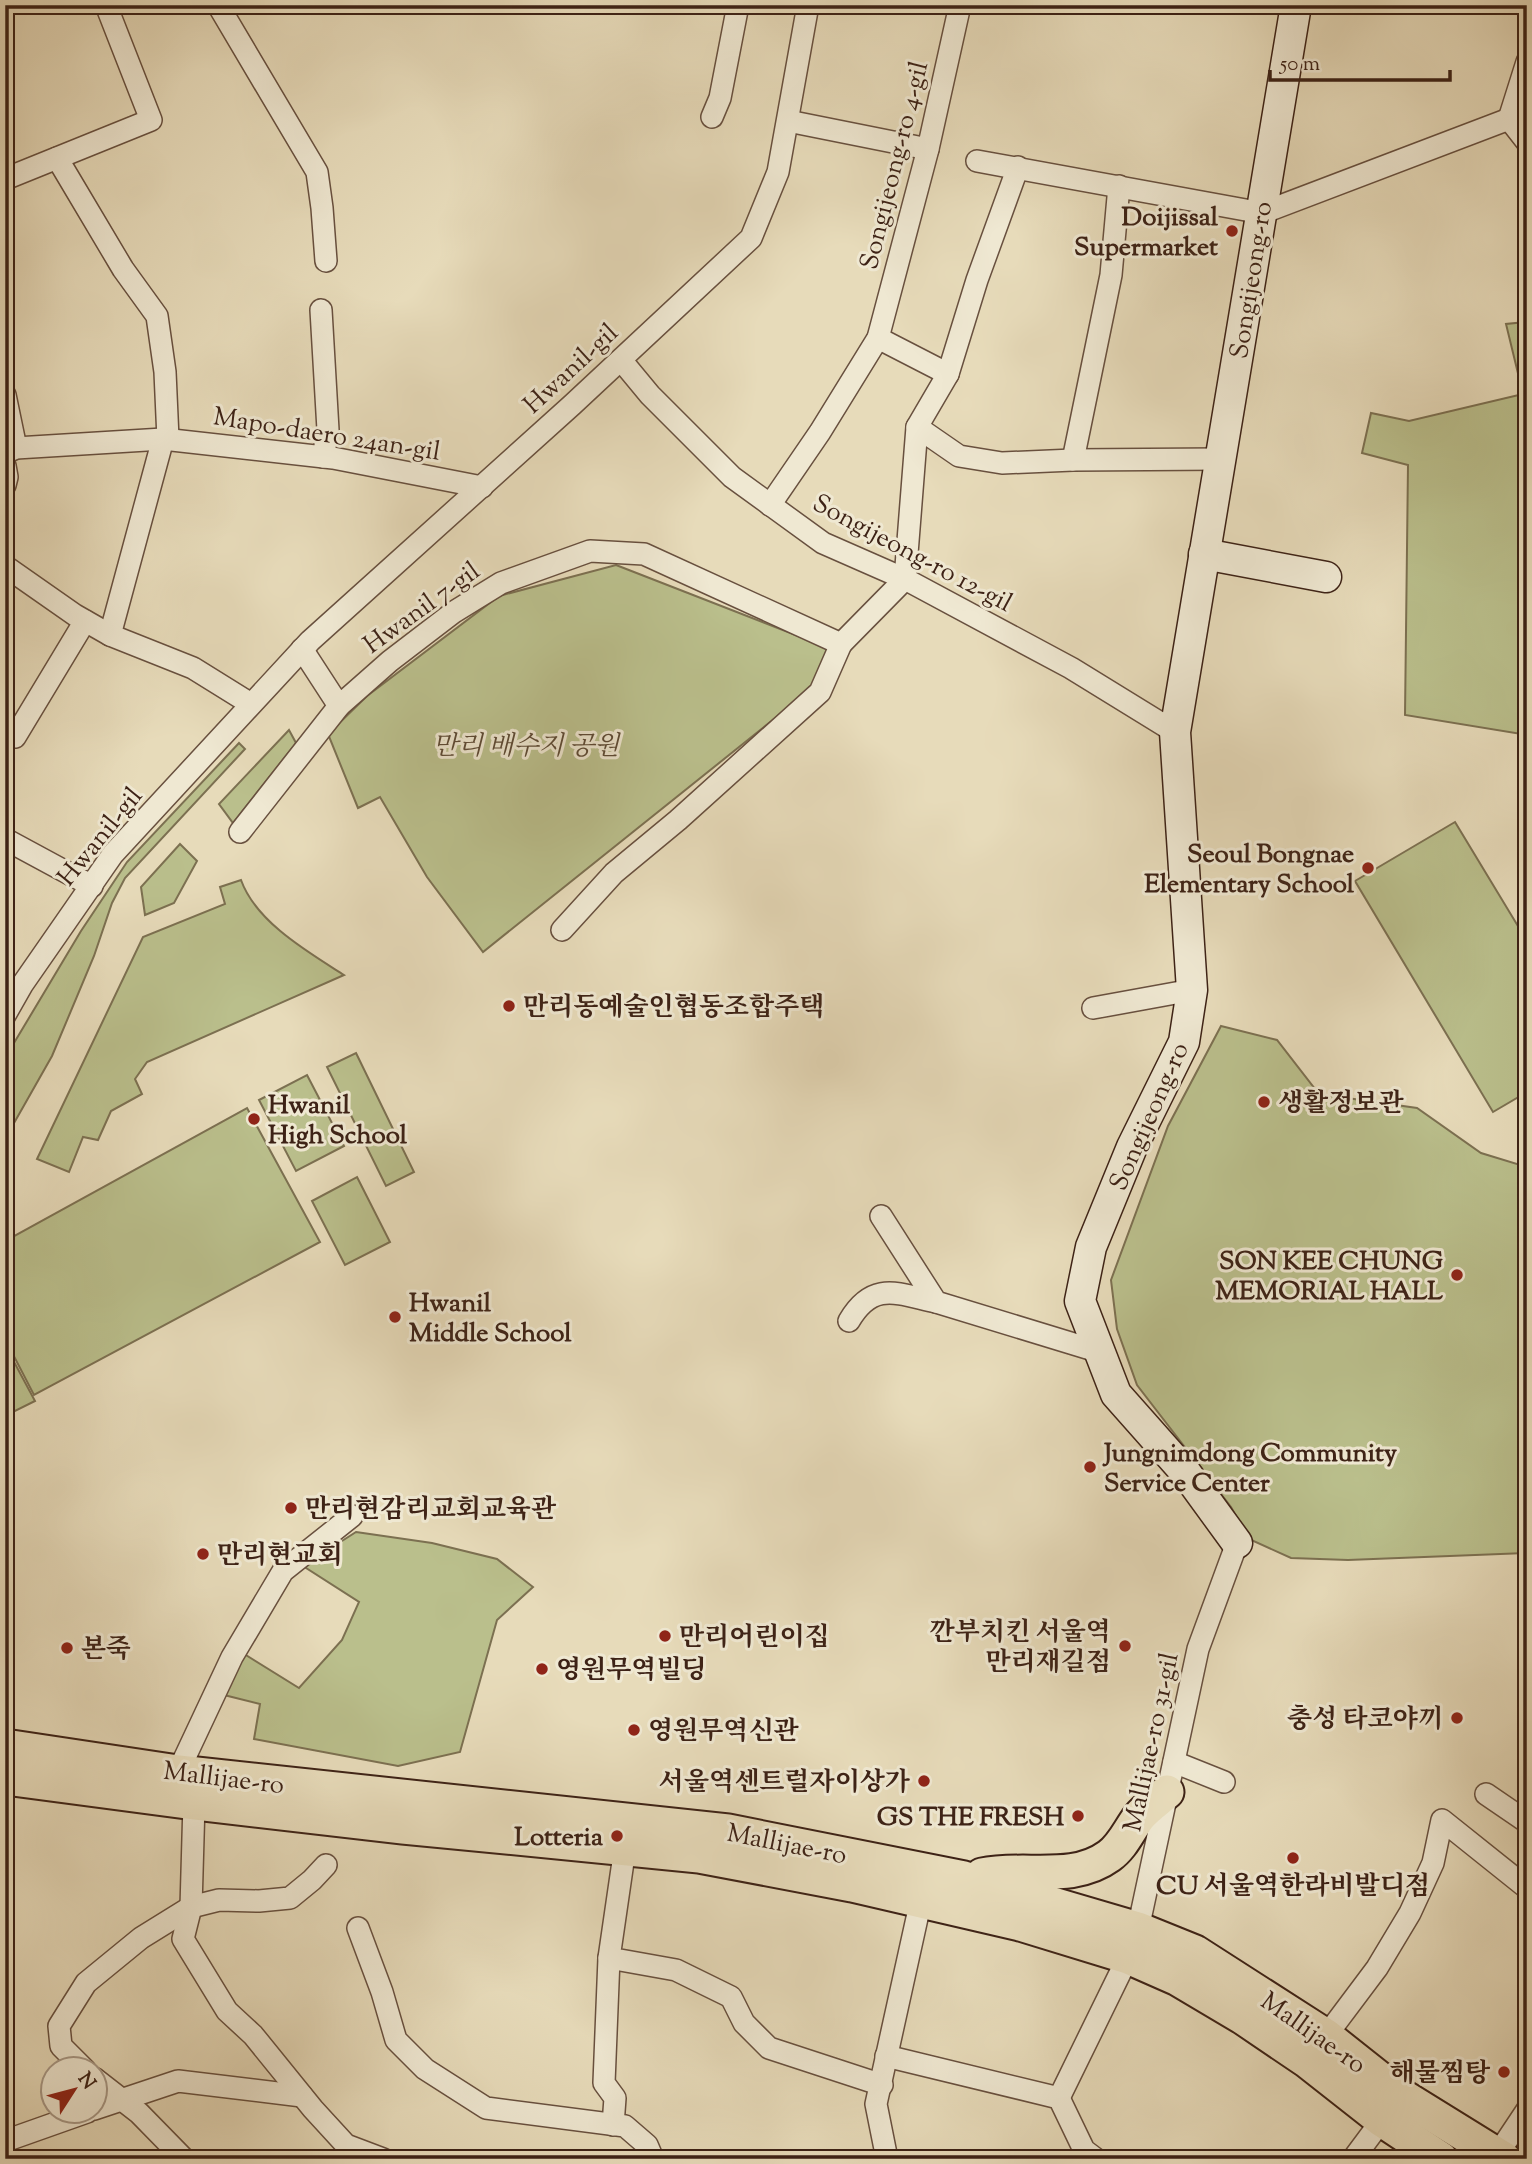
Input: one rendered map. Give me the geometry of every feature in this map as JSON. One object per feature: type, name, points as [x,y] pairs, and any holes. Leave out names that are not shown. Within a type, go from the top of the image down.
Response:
[{"type":"main road","name":"Mallijae-ro","points":[[5,1746],[178,1772],[727,1831],[964,1878],[1133,1943],[1178,1979],[1242,2017],[1307,2062],[1382,2120],[1440,2159]]},
{"type":"main road","points":[[964,1878],[1001,1871],[1069,1871],[1092,1866],[1111,1855],[1127,1837],[1140,1815],[1171,1777]]},
{"type":"main road","name":"Mallijae-ro","points":[[5,1778],[194,1803],[699,1856],[775,1869],[1020,1924],[1195,1952],[1326,2036],[1399,2094],[1504,2158]]},
{"type":"main road","points":[[964,1878],[1020,1909],[1020,1924]]},
{"type":"street","points":[[5,179],[151,120],[106,5]]},
{"type":"street","points":[[218,5],[317,172],[326,261]]},
{"type":"street","points":[[712,117],[720,98],[738,5]]},
{"type":"street","name":"Hwanil-gil","points":[[5,1015],[14,980],[92,886],[113,854],[302,649],[621,360],[751,238],[778,172],[808,5]]},
{"type":"street","name":"Songijeong-ro 4-gil","points":[[770,505],[820,432],[878,338],[928,149],[960,5]]},
{"type":"street","name":"Songijeong-ro","points":[[1237,1542],[1186,1474],[1116,1394],[1080,1301],[1091,1247],[1132,1147],[1184,1042],[1192,990],[1175,732],[1296,5]]},
{"type":"street","points":[[1509,119],[1527,62]]},
{"type":"street","points":[[977,161],[1262,214],[1509,119]]},
{"type":"street","points":[[1509,119],[1527,142]]},
{"type":"street","points":[[788,121],[928,149]]},
{"type":"street","points":[[57,158],[123,269],[157,316],[165,372],[166,439],[110,635]]},
{"type":"street","points":[[562,930],[614,873],[678,820],[820,692],[841,644],[905,579],[917,427],[948,374],[1018,167]]},
{"type":"street","points":[[1073,460],[1111,275],[1119,186]]},
{"type":"street","points":[[321,310],[328,430],[323,457]]},
{"type":"street","points":[[878,338],[948,374]]},
{"type":"street","name":"Songijeong-ro 12-gil","points":[[621,360],[650,395],[732,477],[823,542],[905,579],[1071,668],[1175,732]]},
{"type":"street","points":[[5,395],[9,456],[5,485]]},
{"type":"street","points":[[917,427],[959,456],[1002,463],[1221,459]]},
{"type":"street","name":"Mapo-daero 24an-gil","points":[[9,456],[166,439],[323,457],[482,486]]},
{"type":"street","name":"Hwanil 7-gil","points":[[240,832],[339,705],[390,661],[454,612],[501,583],[590,551],[644,554],[841,644]]},
{"type":"street","points":[[1205,554],[1326,577]]},
{"type":"street","points":[[5,566],[85,621],[110,635],[193,668],[251,704]]},
{"type":"street","points":[[5,731],[15,737],[85,621]]},
{"type":"street","points":[[302,649],[339,705]]},
{"type":"street","points":[[5,839],[92,886]]},
{"type":"street","points":[[1093,1008],[1192,990]]},
{"type":"street","points":[[881,1216],[936,1302]]},
{"type":"street","points":[[849,1321],[856,1308],[872,1296],[887,1292],[936,1302],[1100,1352]]},
{"type":"street","points":[[178,1772],[232,1657],[283,1571],[352,1516]]},
{"type":"street","name":"Mallijae-ro 31-gil","points":[[1133,1943],[1198,1648],[1237,1542]]},
{"type":"street","points":[[1171,1777],[1224,1782]]},
{"type":"street","points":[[1486,1794],[1527,1822]]},
{"type":"street","points":[[194,1803],[191,1907],[183,1939],[227,2011],[253,2035],[346,2145],[383,2159]]},
{"type":"street","points":[[1326,2036],[1377,1968],[1410,1913],[1433,1863],[1442,1819],[1527,1888]]},
{"type":"street","points":[[613,2125],[615,2098],[604,2083],[609,1958],[625,1848]]},
{"type":"street","points":[[71,2056],[61,2046],[59,2025],[86,1983],[141,1938],[191,1907],[219,1900],[259,1901],[290,1898],[326,1866]]},
{"type":"street","points":[[887,2159],[876,2104],[921,1900]]},
{"type":"street","points":[[358,1928],[397,2040],[425,2070],[486,2108],[625,2126],[647,2145],[653,2159]]},
{"type":"street","points":[[1085,2156],[1059,2098],[1133,1943]]},
{"type":"street","points":[[609,1958],[676,1970],[731,1997],[744,2023],[769,2048],[882,2085]]},
{"type":"street","points":[[886,2056],[1059,2098]]},
{"type":"street","points":[[108,2104],[178,2081],[302,2096]]},
{"type":"street","points":[[108,2088],[139,2113],[184,2159]]},
{"type":"street","points":[[1504,2158],[1527,2110]]},
{"type":"street","points":[[1353,2159],[1382,2120]]},
{"type":"street","points":[[5,2141],[48,2126]]},
{"type":"green space","points":[[1527,322],[1527,735],[1405,715],[1408,465],[1362,453],[1371,413],[1409,421],[1523,394],[1506,324]]},
{"type":"green space","name":"만리 배수지 공원","points":[[616,565],[829,648],[814,687],[483,952],[427,877],[380,797],[358,808],[328,734],[367,696],[499,596]]},
{"type":"green space","points":[[289,730],[296,743],[233,823],[219,804]]},
{"type":"green space","points":[[239,743],[245,749],[125,878],[112,903],[94,956],[52,1056],[5,1139],[5,1058],[81,931],[127,862]]},
{"type":"green space","points":[[1455,822],[1527,941],[1527,1092],[1493,1112],[1355,881]]},
{"type":"green space","points":[[180,844],[197,861],[174,903],[145,915],[141,887]]},
{"type":"green space","points":[[241,880],[258,909],[285,935],[344,975],[147,1062],[135,1079],[142,1094],[111,1111],[98,1140],[83,1137],[69,1172],[37,1159],[143,937],[225,904],[220,887]]},
{"type":"green space","points":[[1221,1026],[1277,1040],[1319,1094],[1417,1108],[1481,1153],[1527,1167],[1527,1553],[1348,1560],[1291,1558],[1249,1539],[1231,1507],[1137,1385],[1117,1329],[1111,1280],[1168,1126]]},
{"type":"green space","points":[[356,1053],[414,1172],[386,1186],[327,1067]]},
{"type":"green space","points":[[307,1075],[344,1146],[296,1171],[259,1100]]},
{"type":"green space","points":[[247,1108],[320,1242],[34,1395],[5,1339],[5,1241]]},
{"type":"green space","points":[[357,1177],[390,1242],[345,1265],[312,1201]]},
{"type":"green space","points":[[5,1345],[35,1401],[5,1416]]},
{"type":"green space","points":[[356,1532],[432,1543],[497,1559],[533,1587],[497,1620],[460,1752],[398,1766],[254,1739],[260,1704],[224,1695],[241,1652],[299,1688],[342,1640],[359,1602],[303,1566]]},
{"type":"place","name":"Doijissal Supermarket","points":[[1232,231]]},
{"type":"place","name":"Seoul Bongnae Elementary School","points":[[1368,868]]},
{"type":"place","name":"만리동예술인협동조합주택","points":[[509,1006]]},
{"type":"place","name":"생활정보관","points":[[1264,1102]]},
{"type":"place","name":"Hwanil High School","points":[[254,1119]]},
{"type":"place","name":"SON KEE CHUNG MEMORIAL HALL","points":[[1457,1275]]},
{"type":"place","name":"Hwanil Middle School","points":[[395,1317]]},
{"type":"place","name":"Jungnimdong Community Service Center","points":[[1090,1467]]},
{"type":"place","name":"만리현감리교회교육관","points":[[291,1508]]},
{"type":"place","name":"만리현교회","points":[[203,1554]]},
{"type":"place","name":"만리어린이집","points":[[665,1636]]},
{"type":"place","name":"깐부치킨 서울역 만리재길점","points":[[1125,1646]]},
{"type":"place","name":"본죽","points":[[67,1648]]},
{"type":"place","name":"영원무역빌딩","points":[[542,1669]]},
{"type":"place","name":"충성 타코야끼","points":[[1457,1718]]},
{"type":"place","name":"영원무역신관","points":[[634,1730]]},
{"type":"place","name":"서울역센트럴자이상가","points":[[924,1781]]},
{"type":"place","name":"GS THE FRESH","points":[[1078,1816]]},
{"type":"place","name":"Lotteria","points":[[617,1836]]},
{"type":"place","name":"CU 서울역한라비발디점","points":[[1293,1858]]},
{"type":"place","name":"해물찜탕","points":[[1504,2072]]}]
